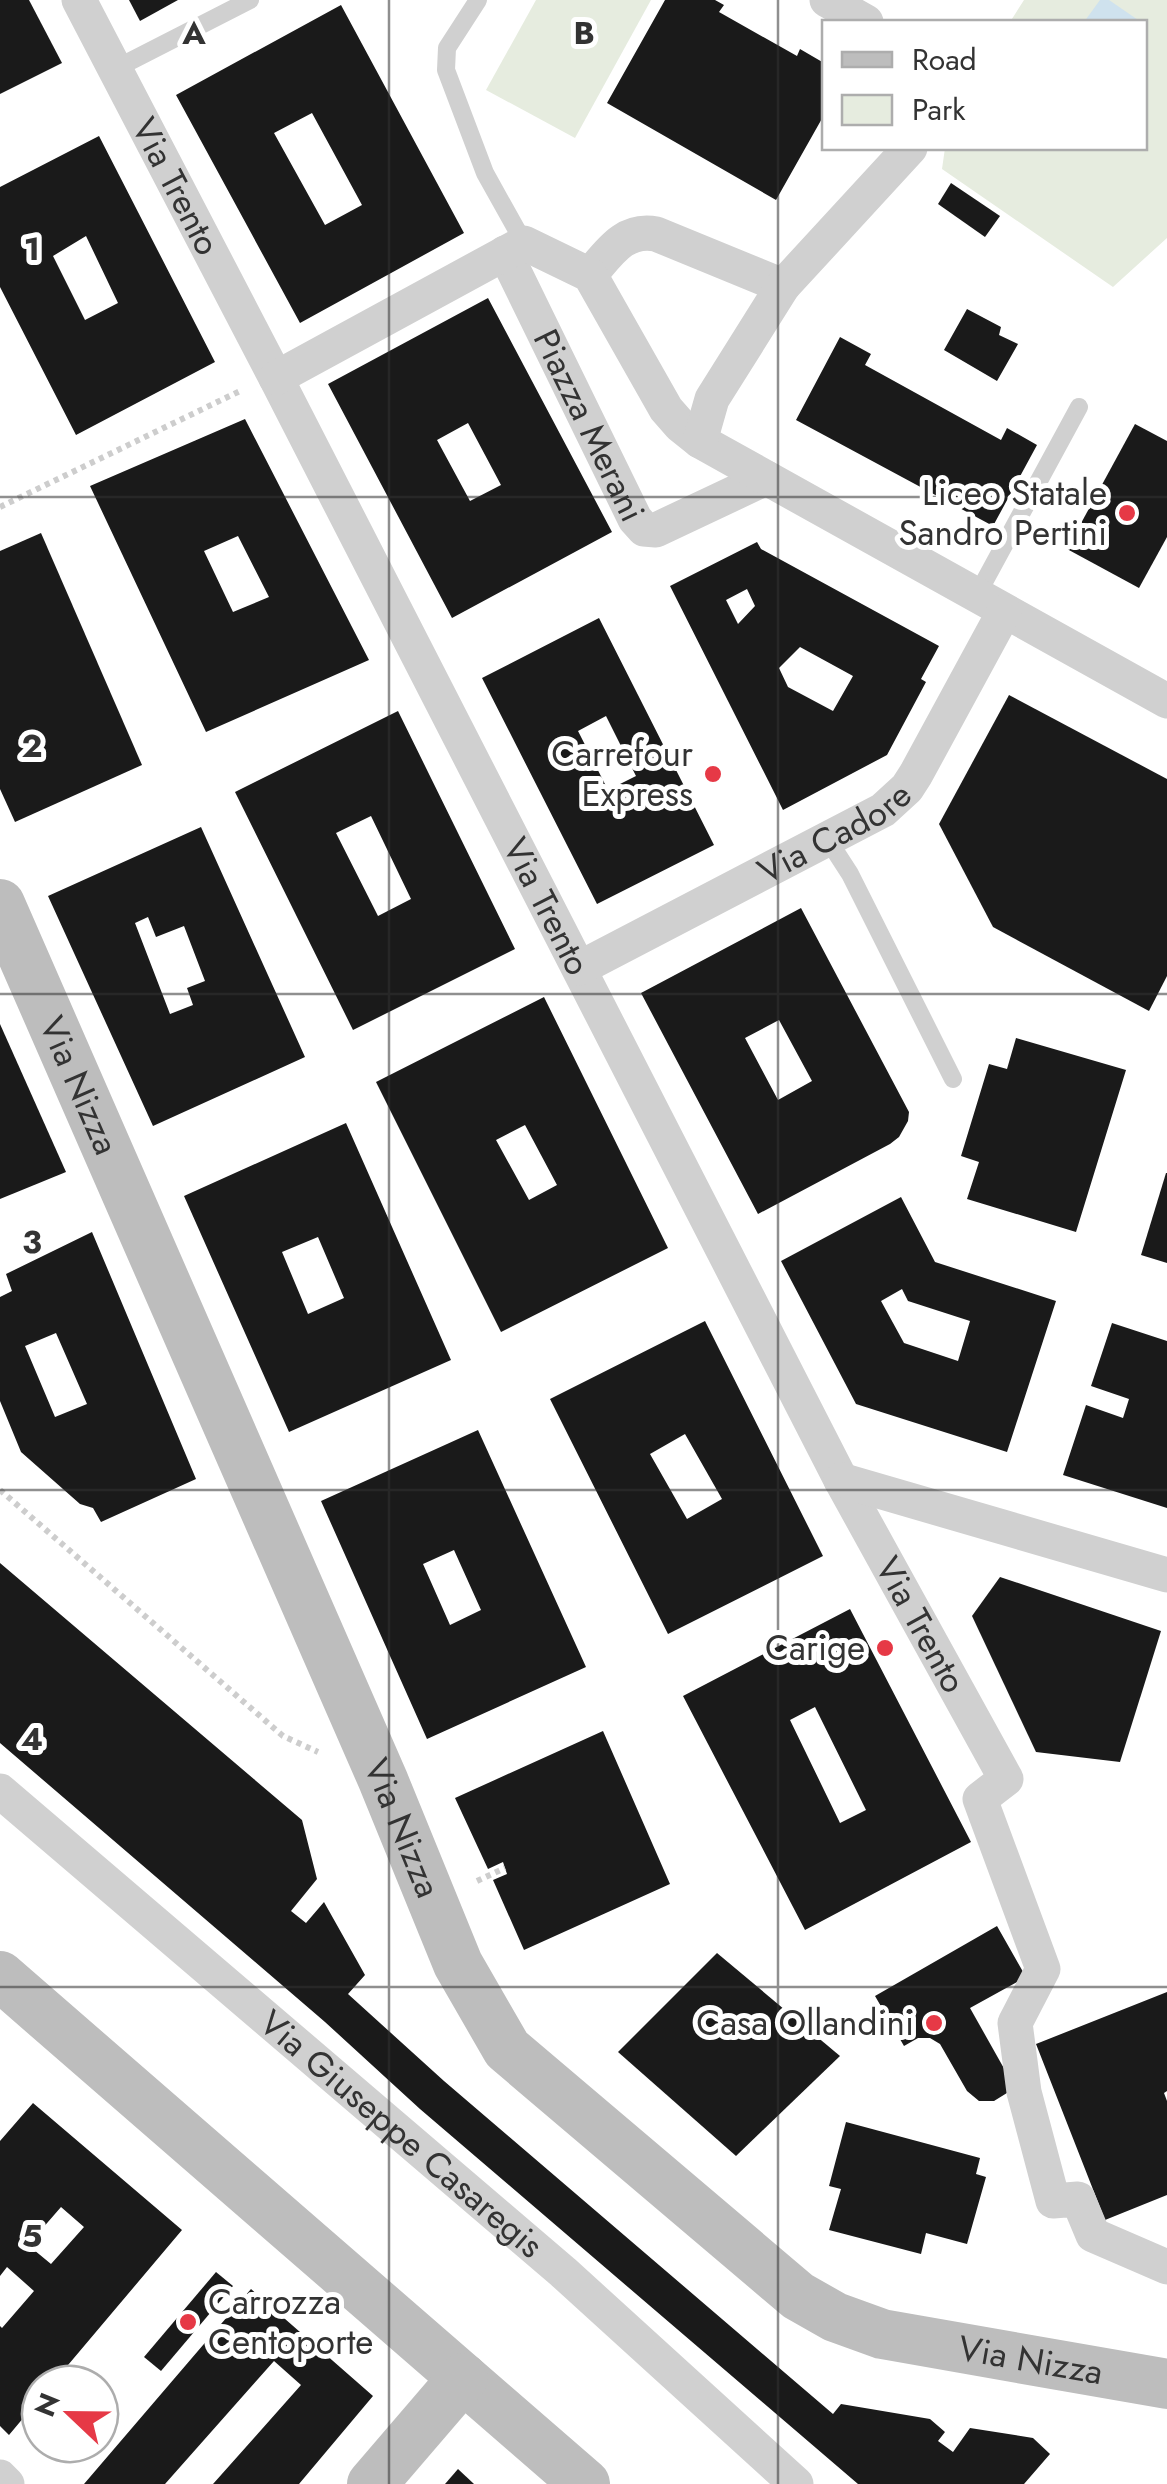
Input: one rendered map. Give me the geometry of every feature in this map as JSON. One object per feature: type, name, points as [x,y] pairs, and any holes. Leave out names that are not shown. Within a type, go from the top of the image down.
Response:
[{"type":"street","name":"Via Trento","points":[[78,0],[841,1480],[1006,1780],[980,1799],[1043,1968],[1016,2024],[1024,2092],[1053,2201],[1078,2199],[1092,2235],[1167,2267]]},
{"type":"street","points":[[827,0],[862,20]]},
{"type":"street","points":[[700,441],[712,399],[782,286],[908,150]]},
{"type":"street","points":[[276,378],[515,248],[590,274],[618,244],[642,231],[782,286]]},
{"type":"street","name":"Piazza Merani","points":[[515,248],[635,519],[644,530],[656,530],[766,478]]},
{"type":"street","name":"Piazza Merani","points":[[590,274],[666,408],[700,441],[1167,701]]},
{"type":"street","name":"Via Cadore","points":[[580,968],[884,810],[907,788],[972,673],[990,603]]},
{"type":"street","name":"Via Nizza","points":[[0,904],[383,1780],[458,1964],[507,2049],[798,2296],[836,2317],[882,2334],[1167,2384]]},
{"type":"street","points":[[841,1480],[1167,1575]]},
{"type":"street","name":"Via Giuseppe Casaregis","points":[[0,1791],[563,2272],[796,2484]]},
{"type":"street","points":[[0,1976],[585,2484]]},
{"type":"street","points":[[372,2484],[463,2378]]},
{"type":"street","points":[[0,2478],[7,2484]]},
{"type":"lane","points":[[116,69],[250,0]]},
{"type":"lane","name":"Piazza Merani","points":[[478,0],[447,48],[446,70],[515,248]]},
{"type":"lane","points":[[990,603],[1080,406]]},
{"type":"lane","points":[[828,840],[850,874],[953,1079]]},
{"type":"path","points":[[0,507],[240,391]]},
{"type":"path","points":[[0,1490],[283,1736],[328,1756]]},
{"type":"path","points":[[477,1880],[505,1868]]},
{"type":"green space","points":[[536,0],[651,0],[575,138],[486,90]]},
{"type":"green space","points":[[1024,0],[1167,0],[1167,238],[1113,287],[942,169],[945,150],[1147,150],[1147,20],[1011,20]]},
{"type":"water","points":[[1100,0],[1109,0],[1138,20],[1085,20]]},
{"type":"building","points":[[0,0],[29,0],[62,63],[0,94]]},
{"type":"building","points":[[129,0],[178,0],[140,21]]},
{"type":"building","points":[[665,0],[715,0],[724,5],[719,12],[797,56],[800,49],[822,62],[822,119],[776,200],[607,103]]},
{"type":"building","points":[[341,5],[464,233],[300,323],[176,95]],"holes":[[[312,113],[362,205],[325,225],[274,133]]]},
{"type":"building","points":[[99,136],[215,362],[76,435],[0,287],[0,187]],"holes":[[[86,236],[118,303],[85,320],[53,256]]]},
{"type":"building","points":[[951,183],[1000,216],[985,237],[938,204]]},
{"type":"building","points":[[488,298],[612,532],[452,618],[328,384]],"holes":[[[468,423],[501,485],[470,501],[437,440]]]},
{"type":"building","points":[[967,309],[1001,327],[999,335],[1018,344],[997,381],[944,350]]},
{"type":"building","points":[[840,337],[871,354],[865,365],[1001,440],[1007,428],[1037,445],[993,526],[796,420]]},
{"type":"building","points":[[245,419],[369,660],[206,732],[90,486]],"holes":[[[238,536],[269,597],[233,612],[204,551]]]},
{"type":"building","name":"Liceo Statale Sandro Pertini","points":[[1135,424],[1167,441],[1167,537],[1139,588],[1067,549]]},
{"type":"building","points":[[41,533],[142,765],[15,822],[0,789],[0,551]]},
{"type":"building","points":[[757,542],[761,549],[939,646],[921,679],[926,682],[887,755],[783,810],[670,586]],"holes":[[[747,589],[755,606],[738,624],[726,600]],[[800,647],[853,676],[833,711],[788,687],[779,668]]]},
{"type":"building","points":[[599,618],[714,845],[597,904],[482,678]],"holes":[[[606,716],[636,776],[608,790],[578,731]]]},
{"type":"building","points":[[1009,695],[1167,779],[1167,976],[1149,1011],[993,927],[939,824]]},
{"type":"building","points":[[398,711],[515,949],[353,1030],[235,792]],"holes":[[[371,816],[411,899],[378,916],[336,833]]]},
{"type":"building","points":[[201,827],[305,1057],[153,1126],[48,896]],"holes":[[[148,917],[156,937],[184,926],[205,981],[187,988],[193,1005],[170,1014],[135,923]]]},
{"type":"building","points":[[801,908],[909,1112],[908,1121],[890,1144],[758,1214],[641,993]],"holes":[[[779,1020],[812,1081],[778,1100],[745,1038]]]},
{"type":"building","points":[[544,997],[668,1248],[501,1332],[376,1082]],"holes":[[[525,1125],[557,1185],[529,1200],[496,1140]]]},
{"type":"building","points":[[0,1024],[66,1172],[0,1199]]},
{"type":"building","points":[[1016,1038],[1126,1070],[1076,1232],[967,1199],[979,1162],[961,1156],[989,1064],[1007,1069]]},
{"type":"building","points":[[346,1123],[451,1360],[289,1432],[184,1196]],"holes":[[[318,1237],[344,1298],[308,1314],[282,1252]]]},
{"type":"building","points":[[1167,1173],[1167,1263],[1141,1255]]},
{"type":"building","points":[[901,1197],[935,1262],[1056,1301],[1007,1452],[856,1404],[781,1261]],"holes":[[[902,1289],[908,1301],[970,1321],[958,1361],[904,1343],[881,1301]]]},
{"type":"building","points":[[92,1232],[196,1479],[101,1522],[93,1508],[80,1504],[21,1452],[0,1401],[0,1297],[12,1291],[6,1274]],"holes":[[[56,1333],[87,1404],[55,1417],[25,1346]]]},
{"type":"building","points":[[705,1321],[823,1556],[668,1634],[550,1399]],"holes":[[[685,1434],[722,1499],[687,1519],[650,1454]]]},
{"type":"building","points":[[1112,1323],[1167,1341],[1167,1508],[1063,1475],[1086,1405],[1123,1418],[1129,1399],[1091,1386]]},
{"type":"building","points":[[478,1430],[586,1667],[427,1739],[321,1501]],"holes":[[[454,1550],[481,1610],[450,1625],[423,1564]]]},
{"type":"building","points":[[0,1563],[302,1820],[317,1879],[291,1911],[306,1923],[324,1902],[365,1975],[348,1994],[444,2081],[833,2414],[841,2404],[930,2419],[945,2432],[938,2441],[953,2452],[970,2428],[1033,2438],[1050,2454],[1024,2484],[858,2484],[0,1743]]},
{"type":"building","points":[[1000,1577],[1161,1631],[1120,1762],[1036,1752],[972,1616]]},
{"type":"building","points":[[850,1609],[971,1842],[805,1930],[683,1696]],"holes":[[[815,1707],[866,1810],[840,1823],[790,1720]]]},
{"type":"building","points":[[603,1731],[670,1884],[524,1950],[493,1880],[507,1874],[503,1862],[488,1869],[455,1798]]},
{"type":"building","name":"Casa Ollandini","points":[[997,1926],[1026,1977],[970,2008],[1015,2088],[994,2101],[979,2101],[967,2091],[940,2044],[930,2038],[918,2038],[904,2046],[875,1996]]},
{"type":"building","points":[[717,1953],[840,2056],[736,2156],[618,2052]]},
{"type":"building","points":[[1167,1992],[1167,2195],[1105,2220],[1036,2044]]},
{"type":"building","points":[[33,2103],[182,2230],[69,2364],[20,2364],[20,2422],[9,2435],[0,2426],[0,2326],[34,2291],[7,2267],[0,2276],[0,2141]],"holes":[[[61,2207],[84,2227],[51,2264],[28,2245]]]},
{"type":"building","points":[[846,2122],[980,2158],[976,2174],[986,2177],[967,2244],[926,2233],[921,2254],[829,2230],[841,2189],[829,2186]]},
{"type":"building","points":[[216,2272],[233,2286],[161,2371],[144,2357]]},
{"type":"building","points":[[251,2289],[373,2396],[299,2484],[213,2484],[301,2385],[274,2361],[165,2484],[84,2484],[101,2464],[120,2464],[120,2442]]},
{"type":"building","points":[[458,2469],[474,2484],[445,2484]]},
{"type":"place","name":"Liceo Statale Sandro Pertini","points":[[1127,513]]},
{"type":"place","name":"Carrefour Express","points":[[713,774]]},
{"type":"place","name":"Carige","points":[[885,1648]]},
{"type":"place","name":"Casa Ollandini","points":[[934,2023]]},
{"type":"place","name":"Carrozza Centoporte","points":[[188,2322]]}]
